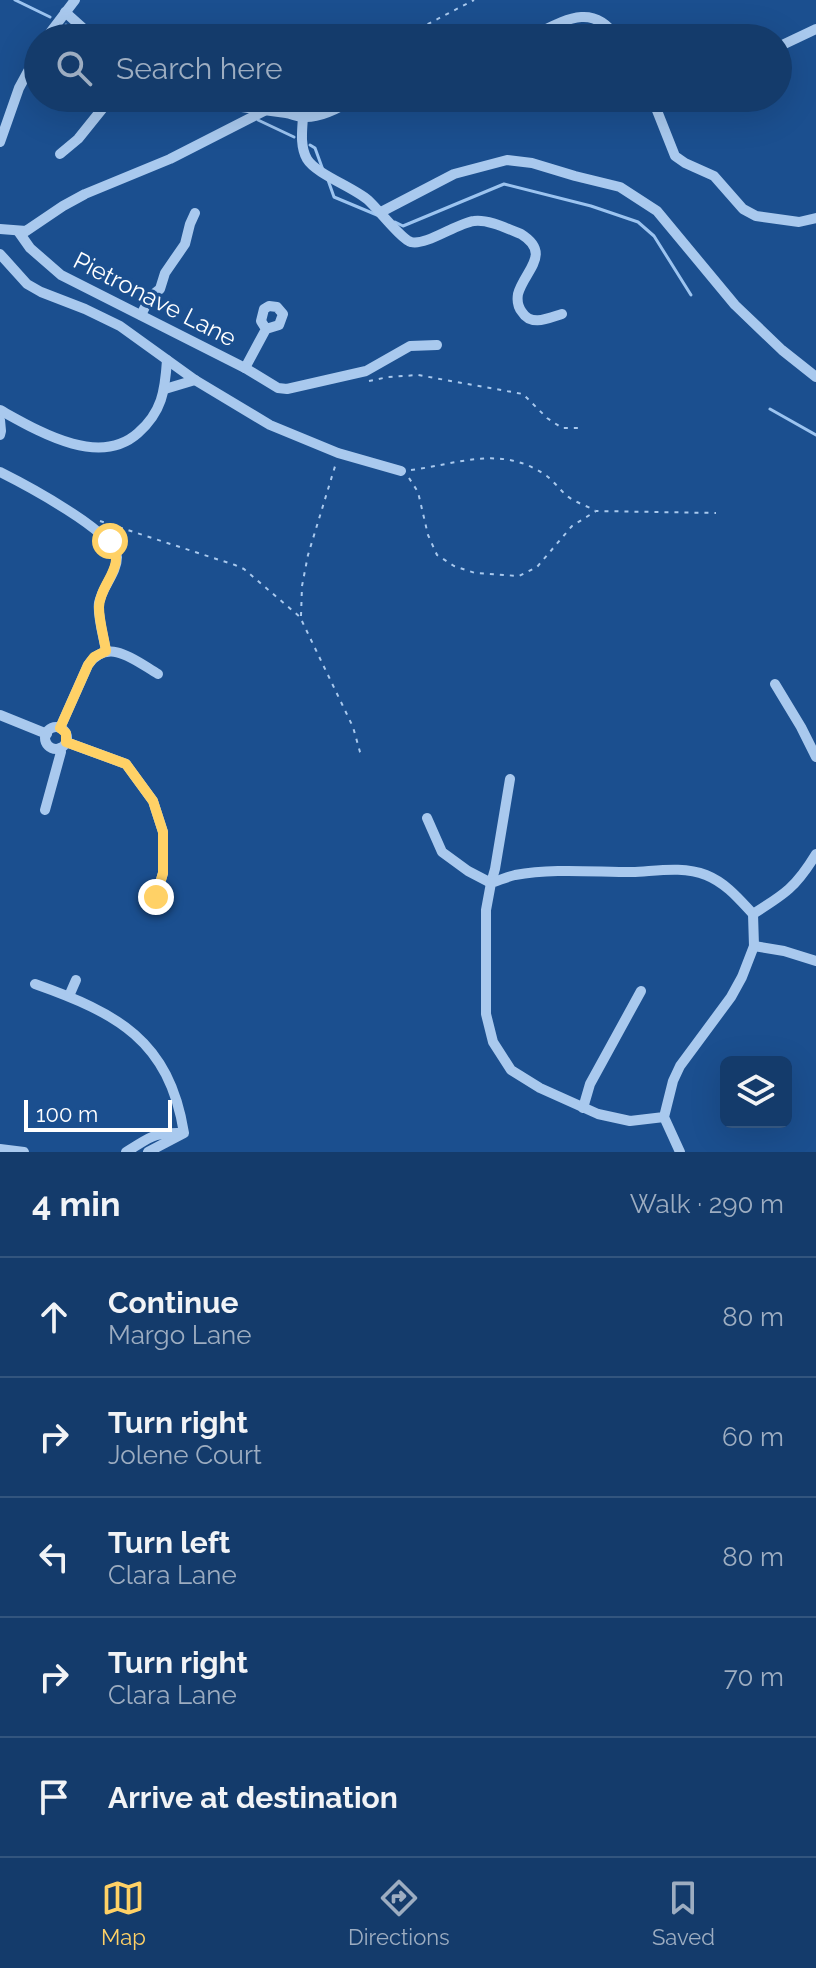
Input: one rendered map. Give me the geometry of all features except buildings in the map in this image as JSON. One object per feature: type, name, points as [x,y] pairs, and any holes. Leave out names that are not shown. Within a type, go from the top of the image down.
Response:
[{"type":"street","points":[[56,24],[75,0]]},
{"type":"street","points":[[65,12],[78,24]]},
{"type":"street","points":[[555,24],[577,13],[588,12],[610,24]]},
{"type":"street","points":[[792,40],[816,29]]},
{"type":"street","points":[[0,142],[24,79]]},
{"type":"street","points":[[60,154],[78,139],[100,112]]},
{"type":"street","points":[[0,229],[26,231],[85,194],[170,159],[262,112]]},
{"type":"street","points":[[276,112],[303,117],[329,112]]},
{"type":"street","points":[[658,112],[675,156],[714,176],[743,209],[756,216],[799,222],[816,218]]},
{"type":"street","points":[[303,117],[302,147],[308,161],[352,188],[381,212],[403,239],[418,243],[478,220],[521,234],[532,244],[536,260],[519,292],[519,307],[524,316],[532,320],[541,321],[562,314]]},
{"type":"street","points":[[381,212],[454,174],[507,160],[532,163],[620,187],[657,211],[735,305],[782,350],[816,377]]},
{"type":"street","points":[[141,315],[150,297],[160,289],[165,273],[185,244],[195,213]]},
{"type":"street","name":"Pietronave Lane","points":[[18,231],[30,248],[61,275],[245,368],[266,329]]},
{"type":"street","points":[[0,254],[27,284],[120,326],[195,380],[270,425],[338,453],[401,471]]},
{"type":"street","points":[[245,368],[278,388],[287,389],[366,371],[410,346],[437,345]]},
{"type":"street","points":[[0,410],[66,441],[90,448],[111,447],[129,441],[149,424],[165,389],[167,360]]},
{"type":"street","points":[[165,389],[195,380]]},
{"type":"street","points":[[0,420],[0,435]]},
{"type":"street","points":[[0,472],[32,488],[82,521],[110,541],[115,549],[117,557],[99,603],[106,651]]},
{"type":"street","points":[[60,728],[94,657],[106,651],[119,652],[158,674]]},
{"type":"street","points":[[775,684],[816,757]]},
{"type":"street","points":[[0,715],[47,734]]},
{"type":"street","points":[[45,810],[63,745],[66,733],[60,728],[52,728],[46,739],[53,748],[63,745],[126,764],[153,801],[163,832],[163,873],[156,897]]},
{"type":"street","points":[[510,779],[486,910],[486,1014],[493,1042],[511,1070],[583,1108],[630,1121],[664,1117]]},
{"type":"street","points":[[427,818],[442,852],[491,883],[514,875],[675,869],[702,873],[718,880],[753,914],[754,946],[742,977],[731,997],[680,1066],[673,1081],[664,1117],[680,1152]]},
{"type":"street","points":[[753,914],[790,891],[816,854]]},
{"type":"street","points":[[754,946],[816,961]]},
{"type":"street","points":[[69,996],[76,980]]},
{"type":"street","points":[[35,984],[105,1013],[133,1032],[157,1058],[171,1081],[184,1133]]},
{"type":"street","points":[[583,1108],[590,1084],[641,991]]},
{"type":"street","points":[[126,1152],[152,1135],[184,1133]]},
{"type":"street","points":[[148,1152],[184,1133]]},
{"type":"street","points":[[0,1149],[24,1152]]},
{"type":"path","points":[[428,24],[474,0]]},
{"type":"path","points":[[359,383],[418,375],[523,394],[562,428],[580,428]]},
{"type":"path","points":[[300,617],[308,555],[338,453]]},
{"type":"path","points":[[401,471],[480,457],[503,458],[521,462],[546,475],[569,498],[596,511],[716,513]]},
{"type":"path","points":[[401,471],[418,492],[428,535],[437,555],[454,566],[475,573],[519,576],[537,567],[572,526],[596,511]]},
{"type":"path","points":[[82,521],[101,521],[244,569],[300,617],[353,727],[363,756]]},
{"type":"waterway","points":[[15,0],[50,17]]},
{"type":"waterway","points":[[258,120],[294,137]]},
{"type":"waterway","points":[[310,145],[315,148],[323,170]]},
{"type":"waterway","points":[[328,180],[334,197],[377,215]]},
{"type":"waterway","points":[[395,222],[403,226],[504,184],[591,206],[638,222],[654,236],[691,295]]},
{"type":"waterway","points":[[770,409],[816,435]]},
{"type":"route","points":[[110,541],[117,557],[99,603],[106,651],[94,657],[88,665],[60,728],[66,733],[66,742],[126,764],[153,801],[163,832],[163,873],[156,897]]}]
